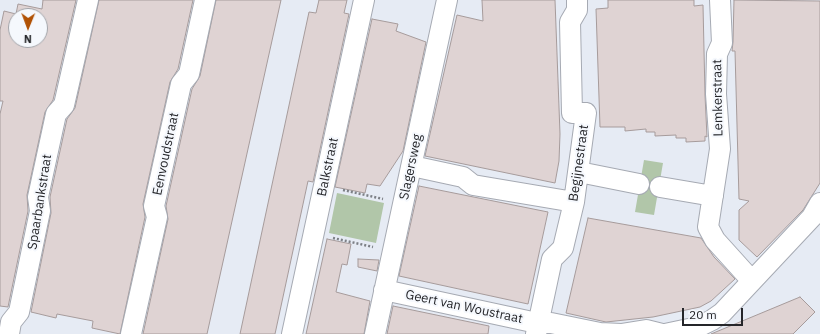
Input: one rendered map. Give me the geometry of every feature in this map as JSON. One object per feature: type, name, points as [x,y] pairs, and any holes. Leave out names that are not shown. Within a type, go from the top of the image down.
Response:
[{"type":"street","name":"Spaarbankstraat","points":[[9,334],[11,322],[19,312],[40,211],[38,198],[56,114],[64,105],[88,0]]},
{"type":"street","name":"Eenvoudstraat","points":[[131,334],[158,217],[154,206],[179,92],[181,84],[189,74],[205,0]]},
{"type":"street","name":"Balkstraat","points":[[292,334],[364,0]]},
{"type":"street","name":"Slagersweg","points":[[375,334],[447,0]]},
{"type":"street","name":"Begijnestraat","points":[[536,329],[552,259],[563,248],[574,202],[579,172],[586,113],[572,113],[570,22],[577,10],[577,0]]},
{"type":"street","name":"Lemkerstraat","points":[[720,0],[722,43],[717,54],[716,94],[720,149],[708,227],[715,240],[752,281]]},
{"type":"street","points":[[412,166],[463,176],[473,185],[574,202]]},
{"type":"street","points":[[579,172],[639,184]]},
{"type":"street","points":[[660,187],[713,196]]},
{"type":"street","points":[[665,334],[698,326],[712,320],[722,313],[812,217],[820,203]]},
{"type":"street","name":"Geert van Woustraat","points":[[384,290],[536,329],[551,323],[600,333],[621,334],[646,330],[662,334]]},
{"type":"path","points":[[324,186],[403,204]]},
{"type":"path","points":[[314,234],[393,251]]},
{"type":"green space","points":[[644,160],[663,163],[654,215],[635,212]]},
{"type":"green space","points":[[337,193],[384,203],[376,243],[329,233]]},
{"type":"building","points":[[43,0],[76,0],[53,100],[45,112],[27,195],[28,211],[8,307],[0,306],[0,114],[3,101],[0,101],[0,30],[4,11],[8,12],[8,48],[48,48],[48,8],[42,8]]},
{"type":"building","points":[[99,0],[193,0],[178,69],[170,82],[143,204],[145,217],[120,334],[92,328],[93,321],[57,314],[56,318],[31,312],[51,213],[50,197],[67,119],[75,108]]},
{"type":"building","points":[[216,0],[281,0],[207,334],[143,334],[168,219],[166,206],[192,89],[200,76]]},
{"type":"building","points":[[319,0],[347,0],[344,13],[349,14],[313,182],[308,181],[275,334],[240,334],[309,12],[316,13]]},
{"type":"building","points":[[482,0],[555,0],[560,134],[559,161],[555,183],[425,156],[457,15],[483,21]]},
{"type":"building","points":[[608,0],[694,0],[694,6],[703,5],[707,137],[705,136],[705,141],[686,142],[686,138],[676,138],[676,135],[655,136],[655,132],[646,132],[646,129],[625,131],[625,127],[600,127],[596,9],[608,8]]},
{"type":"building","points":[[734,0],[820,1],[820,183],[803,210],[757,257],[739,240],[739,210],[749,201],[739,199],[735,51],[732,51]]},
{"type":"building","points":[[18,4],[37,8],[17,8]]},
{"type":"building","points":[[372,19],[398,24],[396,31],[426,42],[403,151],[380,186],[367,184],[365,193],[335,187]]},
{"type":"building","points":[[419,186],[548,212],[528,304],[399,276]]},
{"type":"building","points":[[588,218],[701,238],[714,257],[735,279],[711,301],[700,307],[653,317],[606,322],[566,313]]},
{"type":"building","points":[[327,239],[351,244],[347,265],[342,264],[336,292],[370,301],[364,334],[306,334]]},
{"type":"building","points":[[358,259],[379,260],[377,271],[358,267]]},
{"type":"building","points":[[800,297],[815,312],[793,334],[711,334]]},
{"type":"building","points":[[393,306],[489,326],[488,334],[387,334]]}]
